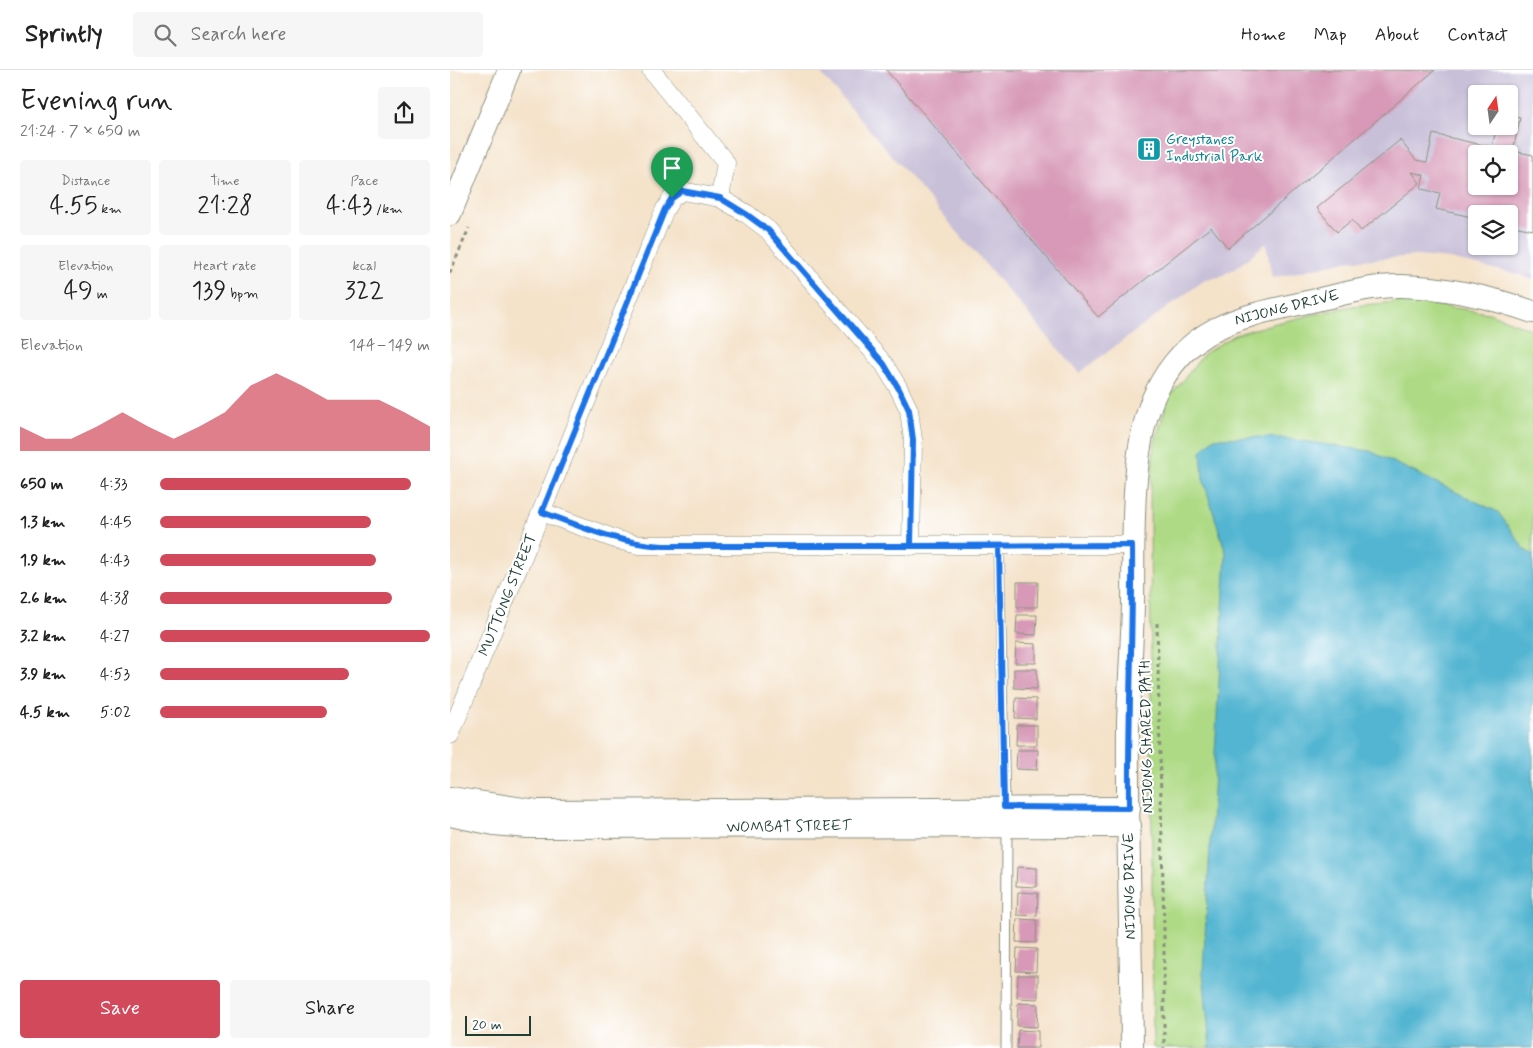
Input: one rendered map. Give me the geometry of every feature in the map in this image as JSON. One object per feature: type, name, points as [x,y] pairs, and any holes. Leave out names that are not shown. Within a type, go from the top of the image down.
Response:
[{"type":"street","points":[[450,214],[509,70]]},
{"type":"street","points":[[651,70],[726,162],[720,198],[768,230],[884,364],[899,389],[909,410],[913,440],[911,546]]},
{"type":"street","name":"MUTTONG STREET","points":[[450,735],[665,209],[672,198],[682,191],[720,198]]},
{"type":"street","name":"NIJONG DRIVE","points":[[1132,1048],[1128,722],[1133,603],[1132,545],[1140,452],[1145,424],[1155,394],[1170,368],[1187,348],[1211,330],[1236,318],[1360,290],[1399,286],[1446,289],[1492,298],[1533,312]]},
{"type":"street","points":[[542,512],[618,540],[639,545],[1132,545]]},
{"type":"street","name":"WOMBAT STREET","points":[[450,798],[537,811],[1129,817]]},
{"type":"street","name":"WOMBAT STREET","points":[[450,815],[494,824],[528,827],[686,828],[1006,816]]},
{"type":"lane","points":[[999,546],[1006,816],[1006,1048]]},
{"type":"path","name":"NIJONG SHARED PATH","points":[[1157,613],[1164,930],[1164,1048]]},
{"type":"shaded area","points":[[818,70],[1533,70],[1533,280],[1520,275],[1450,259],[1417,256],[1346,261],[1272,278],[1266,243],[1236,268],[1219,277],[1206,279],[1079,373]]},
{"type":"green space","points":[[1408,301],[1489,313],[1533,330],[1533,1048],[1153,1048],[1150,498],[1154,445],[1168,399],[1204,354],[1234,335],[1272,324],[1352,306]]},
{"type":"water","points":[[1214,438],[1281,438],[1370,451],[1498,512],[1526,551],[1533,554],[1533,1048],[1210,1048],[1203,972],[1226,553],[1203,479],[1201,451]]},
{"type":"building","name":"Greystanes Industrial Park","points":[[886,70],[1435,70],[1228,248],[1211,227],[1098,317]]},
{"type":"building","points":[[1433,134],[1483,145],[1468,145],[1468,195],[1518,195],[1518,152],[1533,155],[1533,230],[1518,227],[1518,205],[1468,205],[1468,216],[1436,209],[1440,193],[1421,189],[1424,175],[1412,172],[1420,183],[1361,231],[1352,220],[1337,232],[1317,208],[1400,140],[1416,160],[1427,162]]},
{"type":"building","points":[[1495,135],[1516,135],[1514,145],[1492,145]]},
{"type":"building","points":[[1017,582],[1038,582],[1037,607],[1017,607]]},
{"type":"building","points":[[1017,615],[1037,615],[1036,635],[1016,634]]},
{"type":"building","points":[[1016,643],[1036,644],[1036,663],[1015,663]]},
{"type":"building","points":[[1014,669],[1037,669],[1037,689],[1014,688]]},
{"type":"building","points":[[1016,698],[1036,699],[1036,719],[1015,718]]},
{"type":"building","points":[[1017,725],[1037,725],[1037,745],[1016,745]]},
{"type":"building","points":[[1017,750],[1038,750],[1037,770],[1016,769]]},
{"type":"building","points":[[1017,867],[1037,868],[1037,887],[1016,886]]},
{"type":"building","points":[[1018,892],[1038,893],[1037,916],[1017,915]]},
{"type":"building","points":[[1017,919],[1037,920],[1036,943],[1016,942]]},
{"type":"building","points":[[1017,948],[1037,949],[1036,972],[1016,971]]},
{"type":"building","points":[[1018,975],[1038,975],[1038,999],[1017,998]]},
{"type":"building","points":[[1018,1003],[1038,1004],[1037,1027],[1017,1026]]},
{"type":"building","points":[[1018,1030],[1038,1031],[1038,1048],[1017,1048]]},
{"type":"place","name":"Greystanes Industrial Park","points":[[1149,149]]},
{"type":"route","points":[[672,198],[665,209],[542,512],[618,540],[639,545],[663,546],[911,546],[999,546],[1004,807],[1129,808],[1128,722],[1133,603],[1132,545],[911,546],[913,440],[909,410],[884,364],[768,230],[720,198],[682,191],[672,198]]}]
